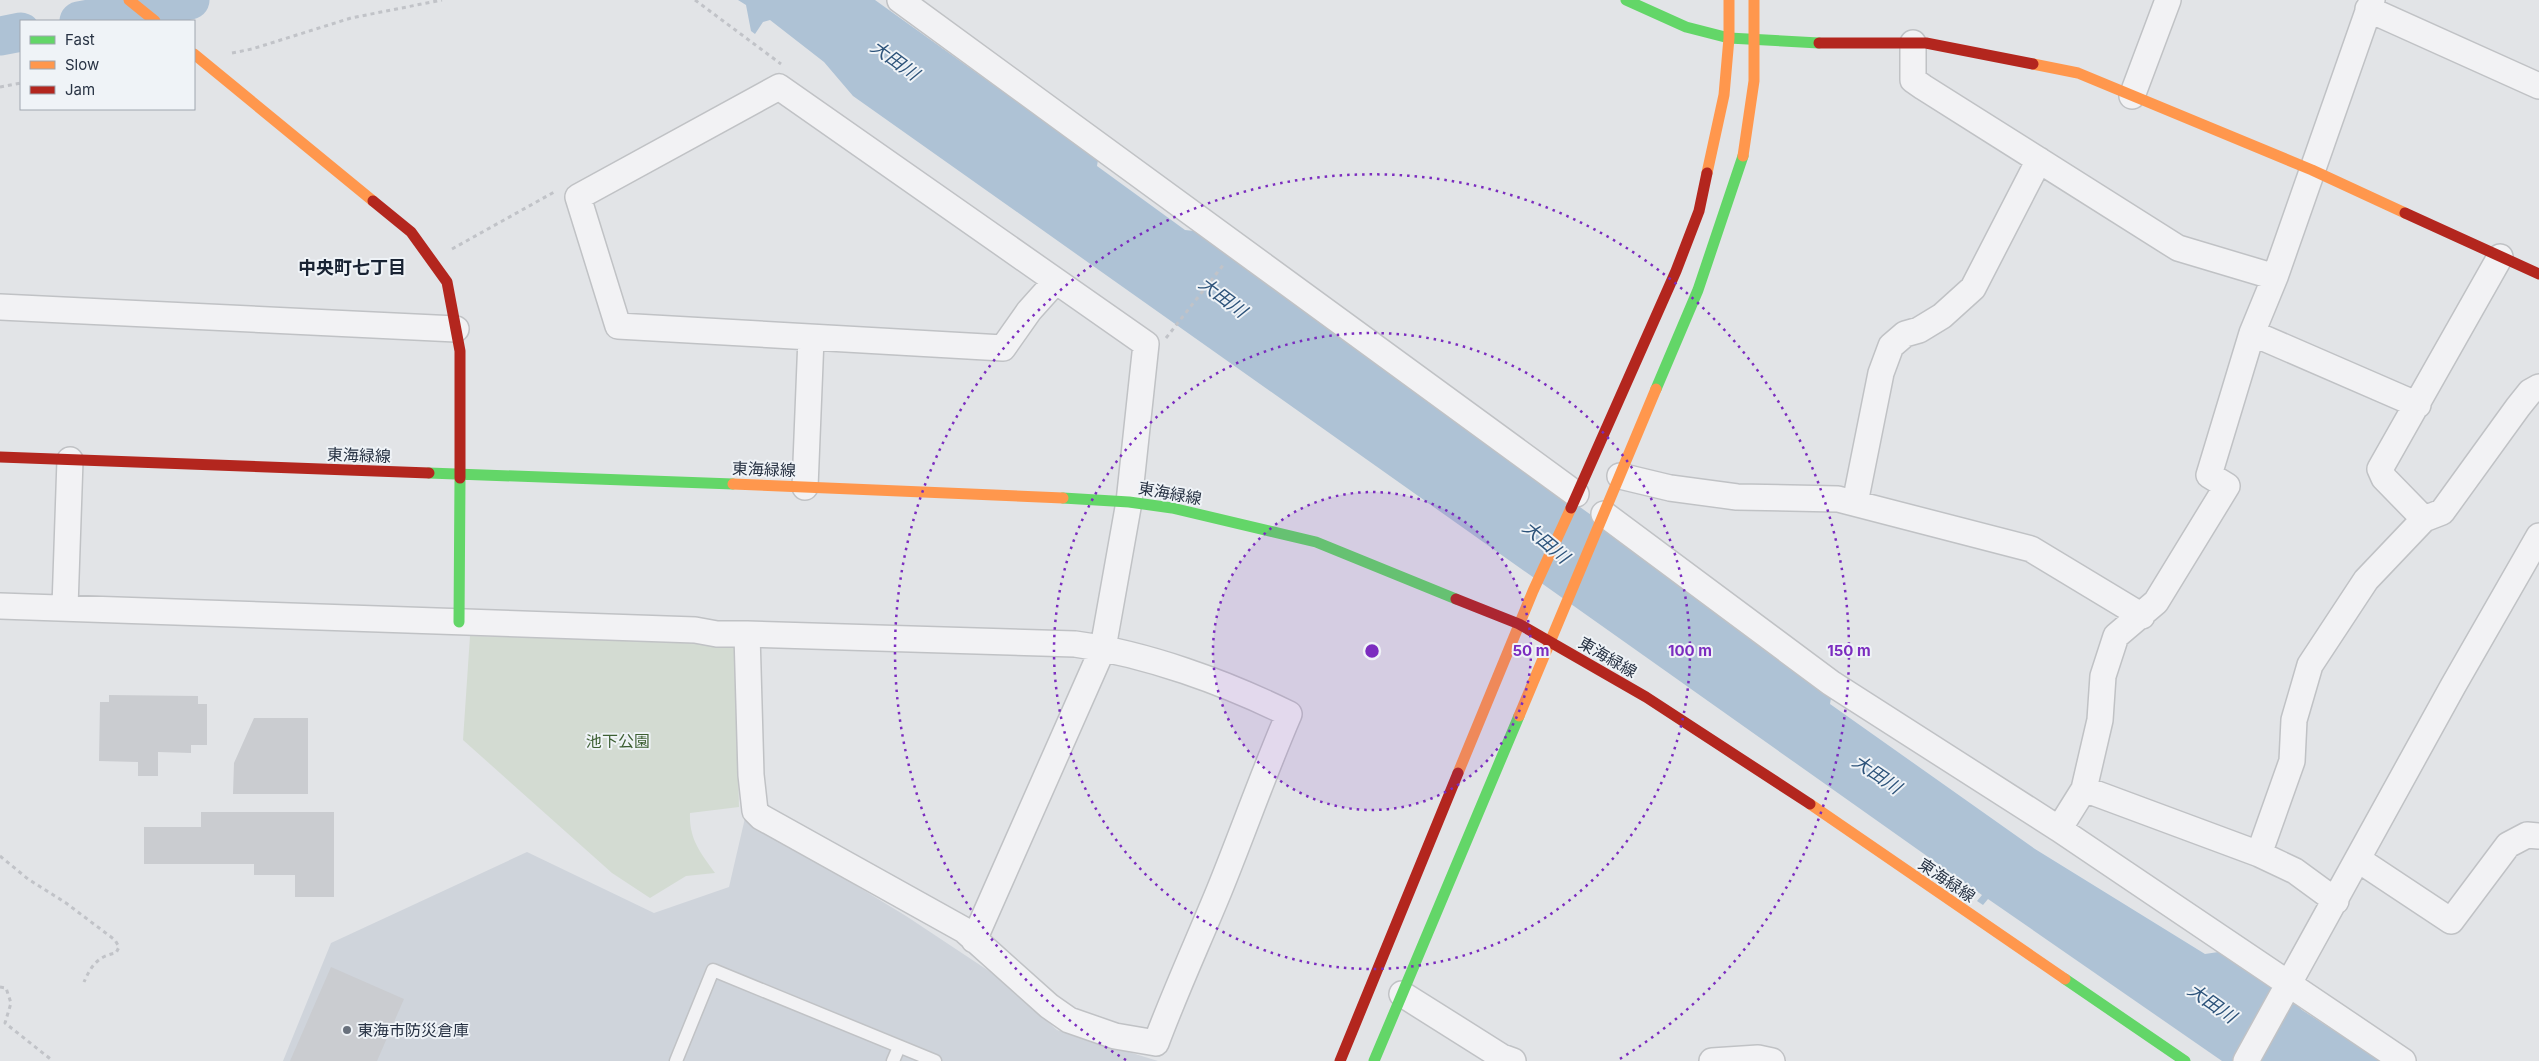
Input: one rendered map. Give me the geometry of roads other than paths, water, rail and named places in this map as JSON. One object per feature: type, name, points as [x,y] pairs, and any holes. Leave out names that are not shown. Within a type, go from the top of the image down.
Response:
[{"type":"street","points":[[130,0],[154,20]]},
{"type":"street","points":[[900,0],[1574,498]]},
{"type":"street","points":[[1626,0],[1686,27],[1729,38],[1805,43],[1926,43],[2078,73],[2312,170],[2539,274]]},
{"type":"street","points":[[1340,1061],[1532,591],[1662,304],[1699,211],[1724,95],[1729,38],[1729,0]]},
{"type":"street","points":[[1374,1061],[1698,290],[1744,152],[1754,81],[1754,0]]},
{"type":"street","points":[[2132,96],[2168,0]]},
{"type":"street","points":[[2059,829],[2084,789],[2100,720],[2103,676],[2116,636],[2142,616],[2156,602],[2227,486],[2209,474],[2252,334],[2370,5],[2539,86]]},
{"type":"street","points":[[1913,43],[1913,80],[2178,248],[2274,277]]},
{"type":"street","points":[[197,56],[411,232],[446,282],[460,352],[459,622]]},
{"type":"street","points":[[974,940],[1103,648],[1129,502],[1146,344],[779,87],[578,197],[618,326],[1004,348],[1029,311],[1055,282]]},
{"type":"street","points":[[1855,503],[1881,373],[1891,346],[1905,334],[1919,330],[1942,316],[1973,288],[2039,160]]},
{"type":"street","points":[[2424,519],[2384,478],[2380,469],[2418,405],[2500,257]]},
{"type":"street","points":[[0,308],[456,329]]},
{"type":"street","points":[[2252,334],[2418,405]]},
{"type":"street","points":[[805,487],[810,338]]},
{"type":"street","points":[[2259,854],[2292,761],[2294,720],[2310,665],[2366,580],[2424,519],[2442,512],[2524,399],[2530,392],[2539,387]]},
{"type":"street","name":"東海緑線","points":[[0,457],[969,493],[1129,502],[1172,508],[1316,542],[1520,624],[1646,697],[1794,792],[2172,1058]]},
{"type":"street","points":[[65,608],[70,460]]},
{"type":"street","points":[[1620,476],[1670,488],[1737,497],[1838,498],[2031,549],[2142,616]]},
{"type":"street","points":[[1602,518],[1831,683],[2059,829],[2289,987],[2403,1061]]},
{"type":"street","points":[[2246,1061],[2289,987],[2453,686],[2539,536]]},
{"type":"street","points":[[0,606],[695,630],[717,634],[747,634],[1075,644],[1103,648],[1198,676],[1290,714],[1256,791],[1219,891],[1182,974],[1156,1043],[1114,1036],[1069,1020],[1049,1006],[964,930],[761,817],[755,811],[751,775],[747,634]]},
{"type":"street","points":[[2084,789],[2259,854],[2295,871],[2336,901]]},
{"type":"street","points":[[2359,860],[2451,921],[2508,845],[2527,835],[2539,836]]},
{"type":"street","points":[[1402,994],[1502,1057],[1513,1061]]},
{"type":"street","points":[[1712,1061],[1758,1058],[1772,1061]]},
{"type":"lane","points":[[676,1061],[713,970],[935,1061]]},
{"type":"lane","points":[[893,1061],[899,1047]]},
{"type":"water","name":"大田川","points":[[738,0],[875,0],[1098,160],[1097,166],[1185,230],[1194,231],[1668,570],[1832,692],[1830,704],[2035,849],[2205,954],[2225,951],[2262,973],[2302,1010],[2381,1061],[2222,1061],[1988,899],[1983,905],[1977,901],[1982,895],[853,96],[824,62],[770,20],[763,22],[755,34],[751,31],[746,5]]},
{"type":"waterway","points":[[84,20],[190,0]]},
{"type":"waterway","points":[[0,36],[20,32]]},
{"type":"place","name":"東海市防災倉庫","points":[[347,1030]]},
{"type":"district","name":"中央町七丁目","points":[[352,267]]},
{"type":"park label","name":"池下公園","points":[[618,741]]}]
